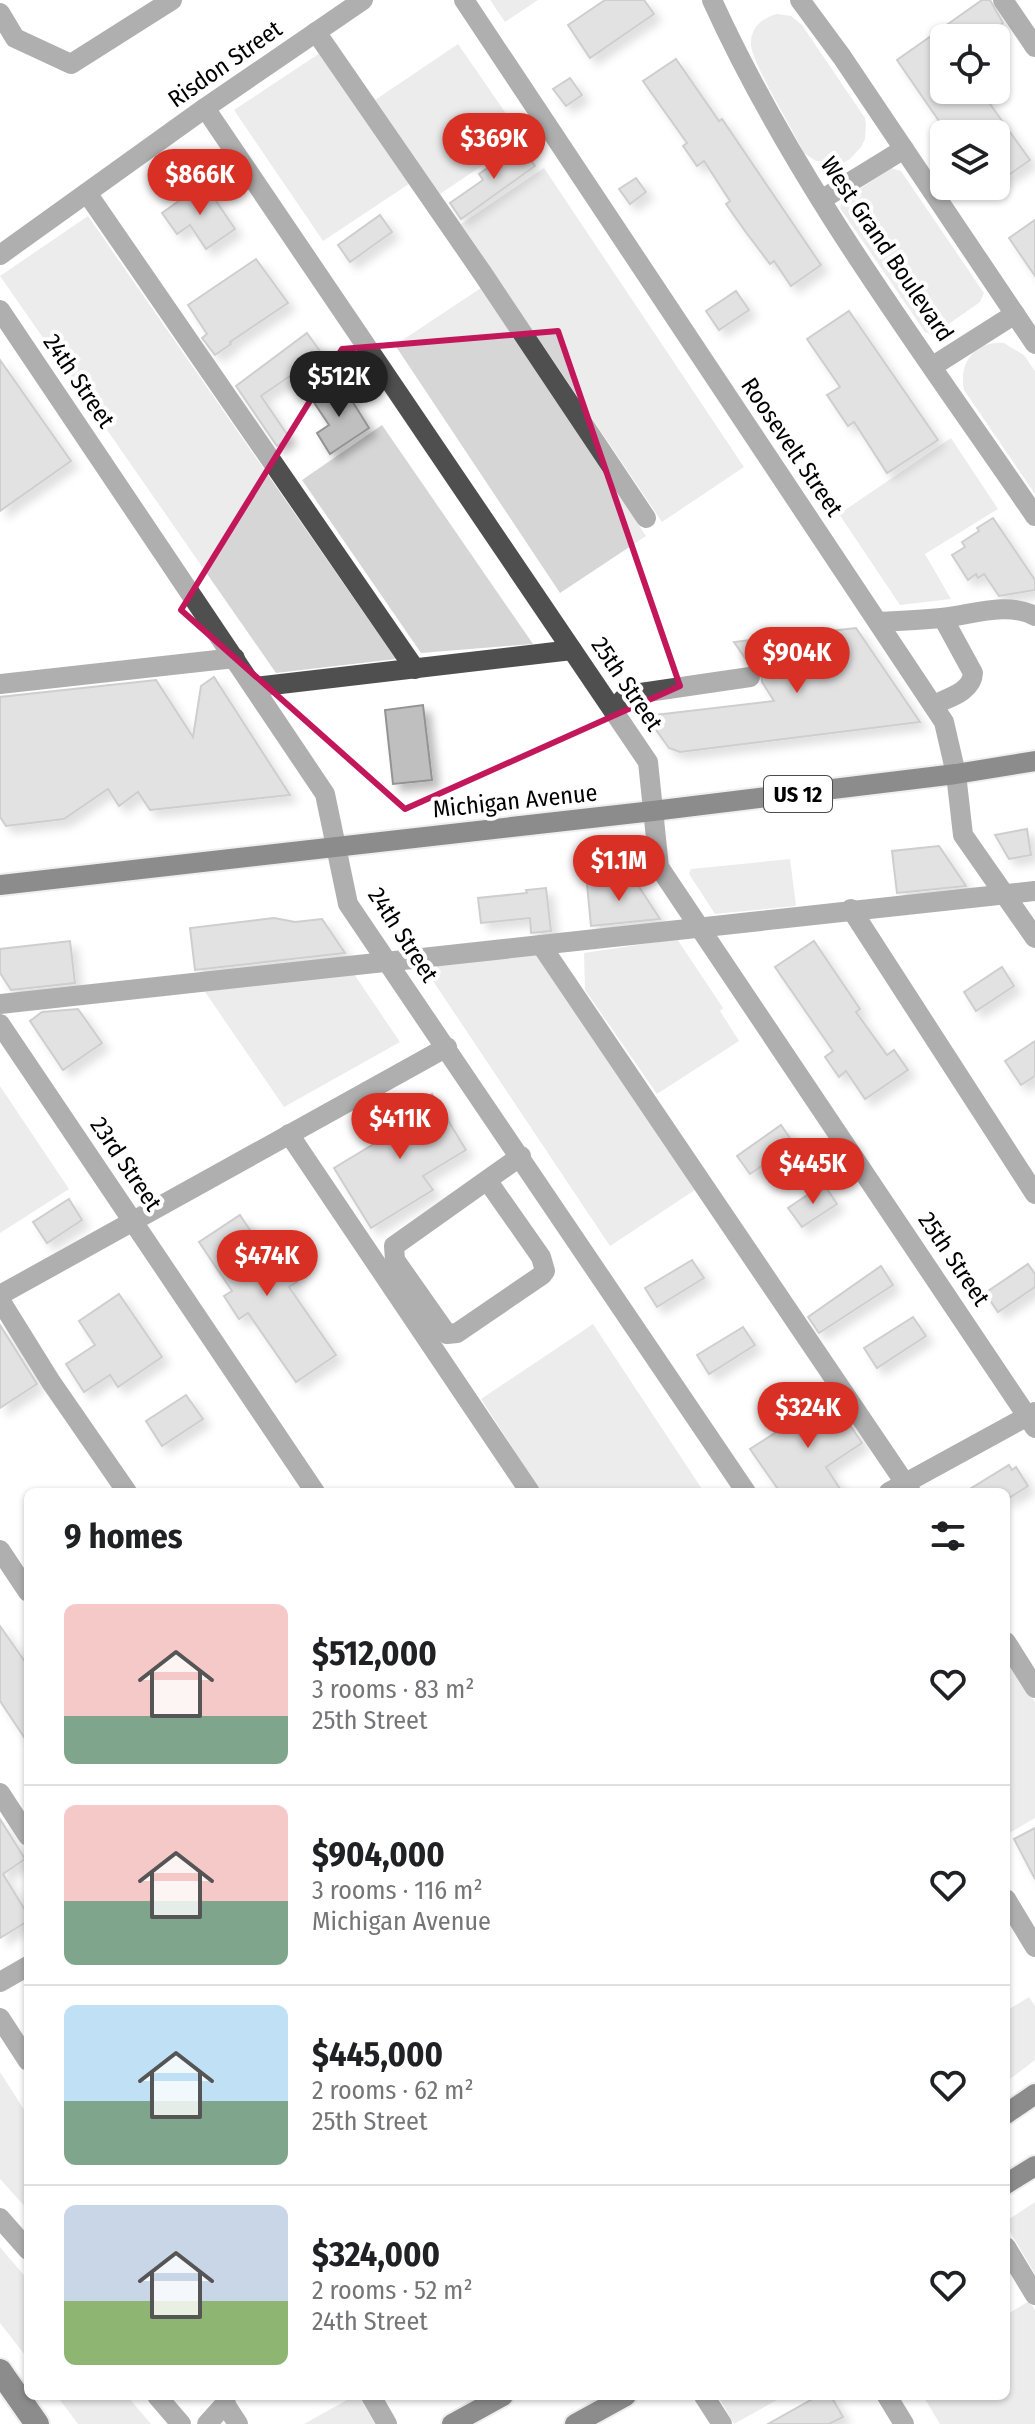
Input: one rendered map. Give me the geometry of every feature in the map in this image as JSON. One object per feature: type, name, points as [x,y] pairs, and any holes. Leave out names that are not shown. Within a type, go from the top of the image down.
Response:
[{"type":"highway","points":[[0,2371],[37,2424]]},
{"type":"highway","points":[[0,2389],[29,2424]]},
{"type":"main road","name":"Michigan Avenue","points":[[0,885],[653,811],[956,774],[1035,761]]},
{"type":"main road","points":[[1010,2112],[1031,2102]]},
{"type":"main road","points":[[1010,2182],[1035,2166]]},
{"type":"main road","points":[[452,2424],[496,2400]]},
{"type":"main road","points":[[575,2424],[619,2400]]},
{"type":"street","points":[[0,13],[15,38],[71,64],[172,0]]},
{"type":"street","name":"Risdon Street","points":[[0,255],[205,108],[363,0]]},
{"type":"street","name":"Roosevelt Street","points":[[464,0],[944,722],[956,774],[963,835],[1035,938]]},
{"type":"street","name":"West Grand Boulevard","points":[[712,0],[743,67],[821,200],[1035,516]]},
{"type":"street","points":[[800,0],[1035,344]]},
{"type":"street","points":[[1003,0],[1035,47]]},
{"type":"street","points":[[316,32],[646,518]]},
{"type":"street","name":"25th Street","points":[[205,108],[648,762],[659,867],[1033,1419]]},
{"type":"street","points":[[821,200],[904,149]]},
{"type":"street","points":[[87,193],[415,669]]},
{"type":"street","name":"24th Street","points":[[0,310],[325,794],[348,904],[743,1488]]},
{"type":"street","points":[[933,366],[1015,314]]},
{"type":"street","points":[[878,622],[943,618],[1007,609],[1021,610],[1035,616]]},
{"type":"street","points":[[933,705],[967,688],[973,679],[973,673],[943,618]]},
{"type":"street","points":[[255,687],[572,650]]},
{"type":"street","points":[[0,684],[235,658]]},
{"type":"street","points":[[613,710],[627,695],[750,677]]},
{"type":"street","points":[[0,1004],[1035,891]]},
{"type":"street","points":[[851,909],[1035,1194]]},
{"type":"street","points":[[541,945],[901,1488]]},
{"type":"street","name":"23rd Street","points":[[0,1024],[312,1488]]},
{"type":"street","points":[[124,1488],[51,1382],[0,1297],[447,1047]]},
{"type":"street","points":[[289,1134],[527,1488]]},
{"type":"street","points":[[487,1180],[541,1257],[545,1271],[457,1333],[447,1334],[395,1260],[394,1246],[487,1180],[521,1156]]},
{"type":"street","points":[[904,1488],[1033,1419]]},
{"type":"street","points":[[0,1550],[24,1586]]},
{"type":"street","points":[[1010,1648],[1035,1688]]},
{"type":"street","points":[[0,1793],[24,1830]]},
{"type":"street","points":[[1010,1906],[1035,1947]]},
{"type":"street","points":[[0,1982],[24,1968]]},
{"type":"street","points":[[0,2018],[24,2055]]},
{"type":"street","points":[[0,2218],[24,2245]]},
{"type":"street","points":[[1010,2254],[1035,2295]]},
{"type":"street","points":[[160,2400],[181,2424]]},
{"type":"street","points":[[207,2424],[226,2400],[238,2424]]},
{"type":"street","points":[[373,2400],[387,2424]]},
{"type":"street","points":[[707,2400],[722,2424]]},
{"type":"street","points":[[889,2400],[904,2424]]},
{"type":"highlighted area","points":[[558,331],[680,686],[405,809],[181,610],[342,349]]},
{"type":"shaded area","points":[[490,0],[538,0],[505,22]]},
{"type":"shaded area","points":[[777,14],[791,16],[802,25],[865,118],[865,139],[850,159],[843,163],[816,161],[804,153],[758,67],[751,45],[753,34],[762,21]]},
{"type":"shaded area","points":[[458,44],[523,138],[440,194],[375,100]]},
{"type":"shaded area","points":[[320,53],[409,184],[323,241],[234,110]]},
{"type":"shaded area","points":[[544,168],[744,467],[662,522],[461,224]]},
{"type":"shaded area","points":[[891,168],[901,171],[984,293],[980,302],[933,335],[925,332],[840,208],[842,201]]},
{"type":"shaded area","points":[[88,216],[396,659],[276,673],[0,276]]},
{"type":"shaded area","points":[[481,288],[646,536],[560,593],[395,345]]},
{"type":"shaded area","points":[[1004,343],[1024,355],[1035,371],[1035,494],[964,390],[964,371],[971,356],[985,346]]},
{"type":"shaded area","points":[[382,425],[533,644],[421,653],[302,480]]},
{"type":"shaded area","points":[[951,438],[998,509],[925,554],[951,599],[900,605],[839,514]]},
{"type":"shaded area","points":[[790,859],[796,906],[715,914],[689,874],[691,869]]},
{"type":"shaded area","points":[[677,939],[723,1008],[720,1011],[739,1041],[657,1094],[585,990],[584,953]]},
{"type":"shaded area","points":[[537,953],[695,1190],[610,1246],[423,966]]},
{"type":"shaded area","points":[[352,971],[400,1042],[284,1107],[203,989]]},
{"type":"shaded area","points":[[0,1086],[69,1189],[0,1233]]},
{"type":"shaded area","points":[[593,1324],[701,1488],[538,1488],[481,1399]]},
{"type":"shaded area","points":[[1010,1661],[1035,1702],[1035,1818],[1010,1833]]},
{"type":"shaded area","points":[[1029,1997],[1035,2006],[1035,2060],[1010,2079],[1010,2009]]},
{"type":"shaded area","points":[[0,2072],[24,2110],[24,2206],[0,2179]]},
{"type":"shaded area","points":[[1035,2202],[1035,2274],[1010,2232],[1010,2218]]},
{"type":"shaded area","points":[[0,2247],[24,2275],[24,2354],[0,2323]]},
{"type":"shaded area","points":[[1029,2301],[1035,2310],[1035,2424],[940,2424],[925,2400],[1010,2400],[1010,2313]]},
{"type":"shaded area","points":[[60,2400],[130,2400],[151,2424],[78,2424]]},
{"type":"shaded area","points":[[347,2400],[361,2400],[375,2424],[304,2424]]},
{"type":"shaded area","points":[[720,2400],[777,2400],[734,2424]]},
{"type":"building","points":[[605,0],[644,0],[654,14],[590,58],[568,25]]},
{"type":"building","points":[[982,0],[990,0],[1003,23],[1001,24],[948,24]]},
{"type":"building","points":[[930,37],[930,104],[990,104],[1001,120],[938,120],[897,60]]},
{"type":"building","points":[[676,59],[719,121],[722,119],[821,265],[791,286],[774,261],[770,264],[726,204],[730,201],[704,161],[697,166],[683,146],[687,143],[643,81]]},
{"type":"building","points":[[570,78],[582,95],[566,106],[553,89]]},
{"type":"building","points":[[1010,132],[1030,160],[1010,174]]},
{"type":"building","points":[[520,145],[535,166],[461,219],[450,203],[483,180],[479,174]]},
{"type":"building","points":[[636,178],[646,192],[630,204],[619,189]]},
{"type":"building","points":[[204,183],[235,229],[206,249],[190,225],[177,234],[162,213]]},
{"type":"building","points":[[380,215],[392,232],[350,262],[338,245]]},
{"type":"building","points":[[1035,220],[1035,276],[1009,238]]},
{"type":"building","points":[[256,259],[288,303],[215,355],[202,338],[207,334],[188,305]]},
{"type":"building","points":[[736,291],[749,310],[719,330],[706,311]]},
{"type":"building","points":[[849,311],[938,440],[887,473],[854,422],[848,426],[827,395],[840,387],[807,339]]},
{"type":"building","points":[[307,333],[322,354],[261,396],[289,437],[277,446],[236,386]]},
{"type":"building","points":[[0,360],[71,461],[0,511]]},
{"type":"building","points":[[341,383],[369,428],[330,454],[317,433],[329,425],[313,401]]},
{"type":"building","points":[[993,518],[1035,580],[1035,590],[999,596],[984,574],[978,578],[976,574],[968,580],[952,555],[965,547],[962,542],[979,531],[977,528]]},
{"type":"building","points":[[856,628],[920,722],[680,752],[669,748],[646,716],[774,701],[762,682],[761,670],[749,664],[734,642]]},
{"type":"building","points":[[214,677],[290,795],[150,810],[138,792],[119,806],[108,789],[64,819],[6,826],[0,817],[0,697],[156,680],[193,737],[201,686]]},
{"type":"building","points":[[423,705],[432,780],[393,784],[385,710]]},
{"type":"building","points":[[1027,829],[1031,855],[1009,859],[995,835]]},
{"type":"building","points":[[939,846],[966,886],[897,893],[892,851]]},
{"type":"building","points":[[634,879],[660,919],[591,926],[587,884]]},
{"type":"building","points":[[546,888],[551,931],[531,933],[530,918],[481,923],[478,898]]},
{"type":"building","points":[[274,918],[295,922],[322,919],[345,953],[195,970],[190,928]]},
{"type":"building","points":[[70,941],[75,983],[11,990],[0,973],[0,949]]},
{"type":"building","points":[[814,941],[860,1009],[856,1012],[887,1055],[894,1050],[908,1070],[865,1099],[846,1071],[839,1077],[825,1057],[833,1051],[775,967]]},
{"type":"building","points":[[1002,967],[1014,986],[976,1011],[964,992]]},
{"type":"building","points":[[78,1009],[102,1043],[63,1070],[30,1021],[42,1012]]},
{"type":"building","points":[[1035,1041],[1035,1076],[1021,1085],[1005,1061]]},
{"type":"building","points":[[432,1094],[466,1150],[423,1176],[433,1190],[371,1228],[334,1168],[377,1142],[371,1132]]},
{"type":"building","points":[[781,1125],[794,1144],[750,1174],[737,1156]]},
{"type":"building","points":[[824,1184],[837,1204],[802,1227],[788,1208]]},
{"type":"building","points":[[69,1199],[82,1220],[47,1243],[33,1222]]},
{"type":"building","points":[[240,1215],[273,1265],[282,1259],[297,1282],[289,1287],[336,1355],[296,1382],[248,1313],[239,1319],[224,1296],[232,1291],[199,1242]]},
{"type":"building","points":[[692,1260],[704,1278],[657,1307],[645,1288]]},
{"type":"building","points":[[1028,1264],[1035,1274],[1035,1287],[998,1312],[985,1293]]},
{"type":"building","points":[[881,1266],[893,1285],[819,1333],[808,1317]]},
{"type":"building","points":[[119,1294],[162,1357],[118,1387],[110,1375],[84,1392],[66,1364],[95,1345],[79,1321]]},
{"type":"building","points":[[913,1317],[926,1336],[877,1368],[864,1348]]},
{"type":"building","points":[[0,1325],[37,1384],[0,1408]]},
{"type":"building","points":[[743,1327],[755,1345],[709,1374],[697,1355]]},
{"type":"building","points":[[186,1395],[203,1419],[162,1446],[146,1421]]},
{"type":"building","points":[[831,1397],[862,1443],[826,1467],[839,1488],[777,1488],[750,1449]]},
{"type":"building","points":[[1009,1465],[1012,1470],[1016,1467],[1028,1486],[1010,1497],[1010,1488],[972,1488]]},
{"type":"building","points":[[0,1626],[24,1660],[24,1737],[0,1701]]},
{"type":"building","points":[[0,1819],[24,1857],[3,1874],[24,1908],[24,1923],[0,1938]]},
{"type":"building","points":[[1035,1828],[1035,1879],[1014,1839]]},
{"type":"building","points":[[811,2400],[833,2400],[843,2417],[829,2424],[768,2424]]}]
